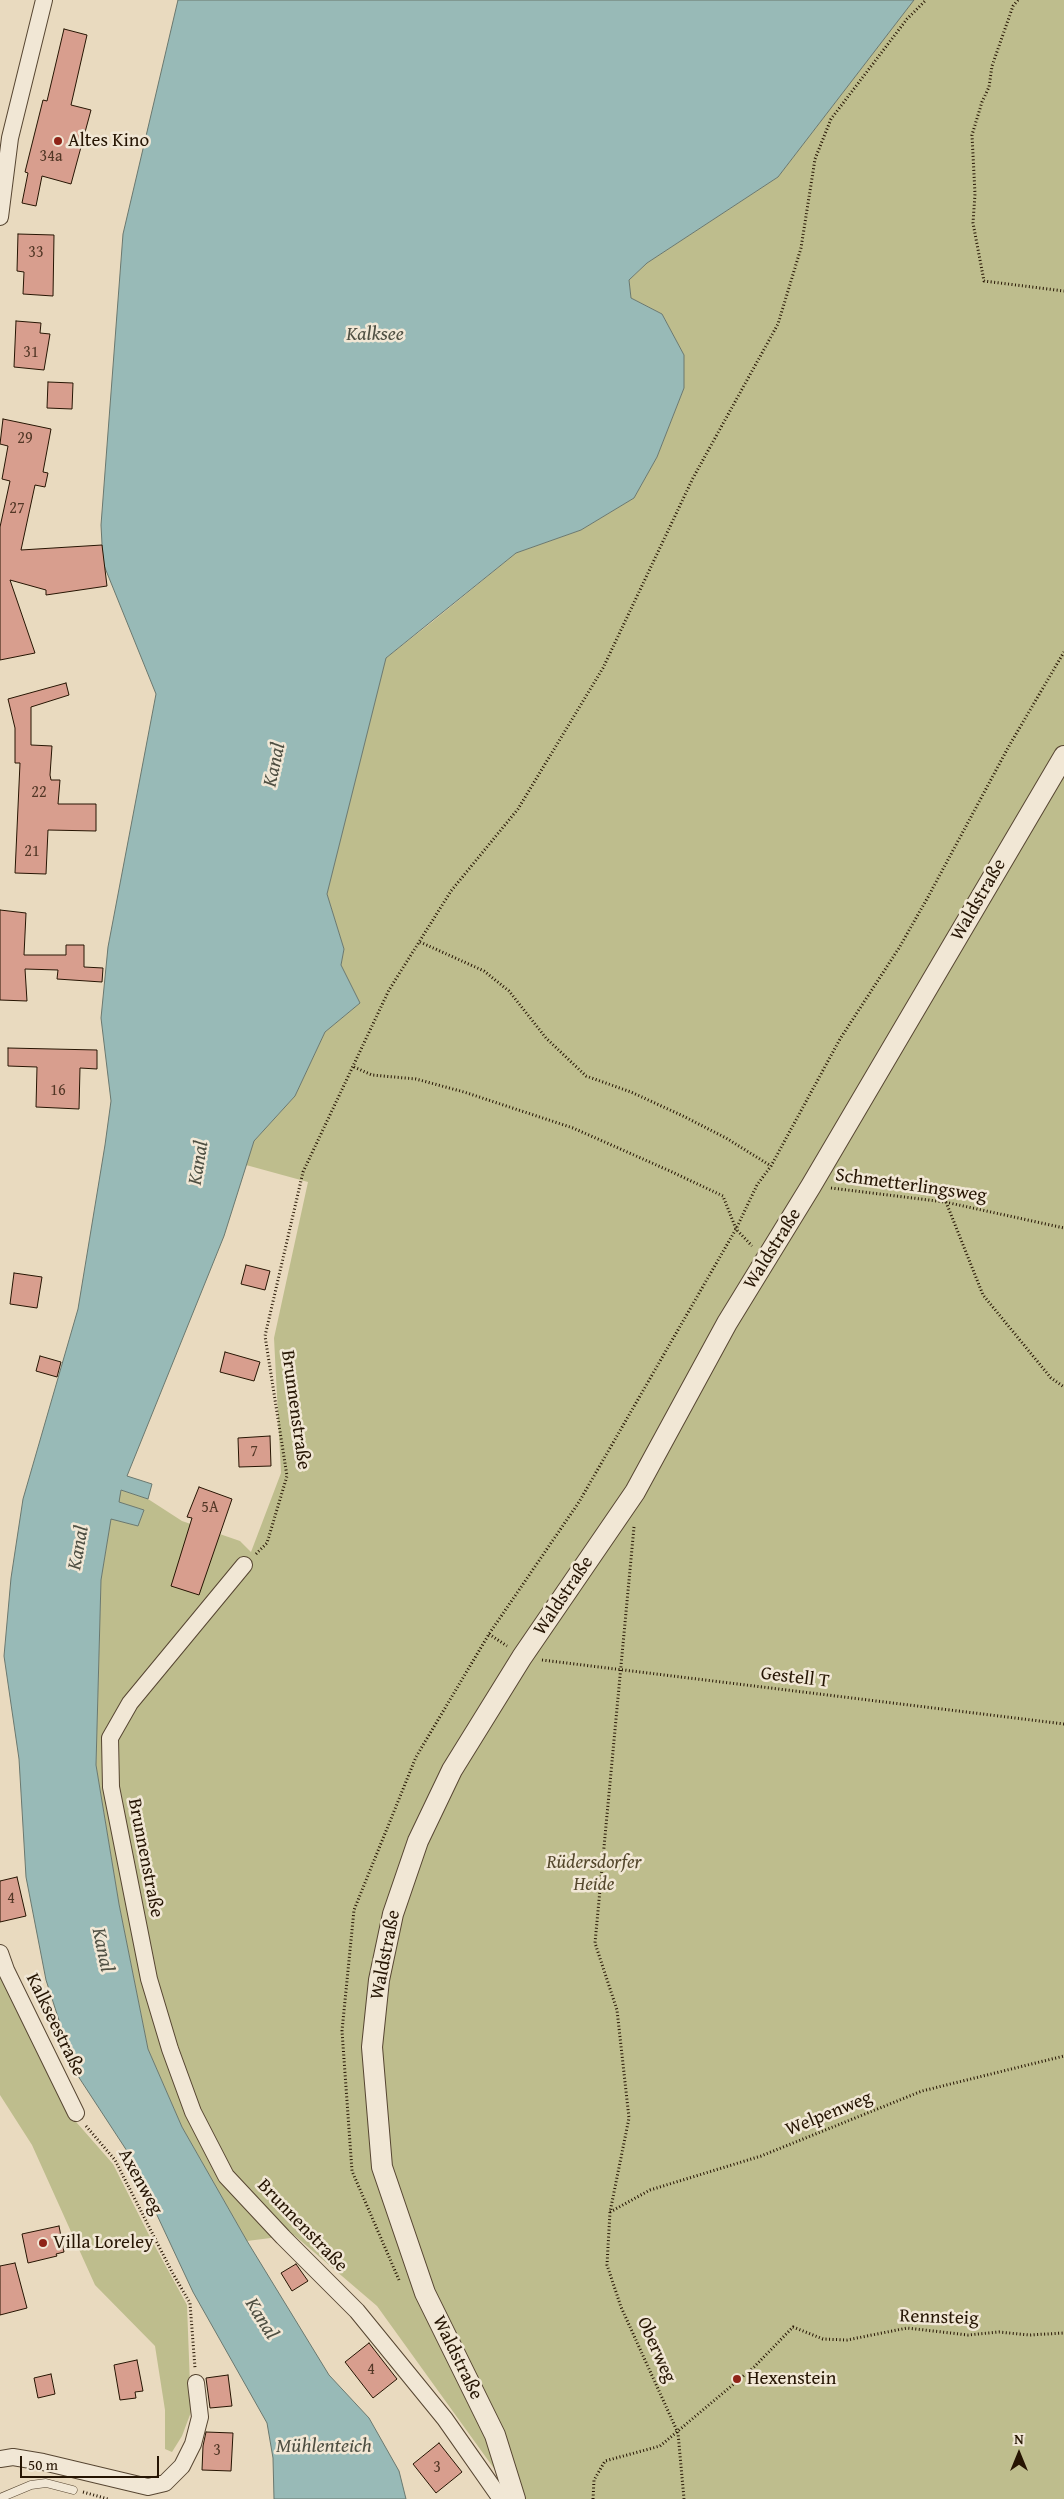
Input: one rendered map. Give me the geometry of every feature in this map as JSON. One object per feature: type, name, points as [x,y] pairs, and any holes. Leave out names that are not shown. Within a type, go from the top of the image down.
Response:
[{"type":"street","points":[[0,217],[10,138],[44,0]]},
{"type":"street","name":"Waldstraße","points":[[515,2499],[495,2435],[425,2293],[382,2167],[372,2047],[379,1980],[392,1914],[418,1841],[452,1770],[522,1657],[635,1492],[727,1323],[811,1186],[1064,756]]},
{"type":"street","name":"Brunnenstraße","points":[[244,1565],[130,1704],[110,1738],[111,1787],[148,1979],[170,2049],[193,2112],[226,2176],[283,2237],[357,2311],[445,2419],[501,2499]]},
{"type":"street","name":"Kalkseestraße","points":[[0,1953],[6,1970],[76,2113]]},
{"type":"street","points":[[0,2459],[13,2457],[43,2462],[148,2487],[165,2483],[182,2466],[193,2444],[200,2417],[196,2384]]},
{"type":"lane","points":[[0,2498],[31,2485],[46,2483],[73,2490]]},
{"type":"path","name":"Brunnenstraße","points":[[244,1565],[267,1543],[287,1476],[265,1336],[303,1172],[389,990],[451,891],[518,809],[603,668],[692,478],[778,324],[801,248],[815,159],[831,119],[907,19],[926,0]]},
{"type":"path","points":[[1018,0],[1013,6],[992,66],[990,87],[982,102],[972,135],[975,194],[973,223],[984,281],[1064,291]]},
{"type":"path","points":[[420,942],[484,971],[509,991],[546,1038],[586,1076],[630,1092],[683,1116],[726,1138],[771,1166]]},
{"type":"path","points":[[354,1067],[372,1075],[416,1079],[573,1128],[723,1196],[736,1229],[766,1260]]},
{"type":"path","name":"Schmetterlingsweg","points":[[811,1186],[945,1202],[1064,1228]]},
{"type":"path","points":[[945,1202],[983,1295],[1052,1378],[1064,1387]]},
{"type":"path","points":[[620,1671],[632,1559],[635,1492]]},
{"type":"path","name":"Gestell T","points":[[522,1657],[620,1671],[1064,1724]]},
{"type":"path","name":"Oberweg","points":[[620,1671],[595,1943],[617,2010],[629,2118],[610,2212],[607,2265],[622,2307],[678,2433],[684,2499]]},
{"type":"path","name":"Welpenweg","points":[[610,2212],[650,2190],[762,2156],[922,2091],[1064,2056]]},
{"type":"path","name":"Axenweg","points":[[76,2113],[115,2160],[172,2272],[190,2303],[196,2384]]},
{"type":"path","name":"Rennsteig","points":[[678,2433],[754,2366],[793,2327],[824,2339],[847,2340],[907,2328],[968,2335],[999,2332],[1029,2335],[1064,2333]]},
{"type":"path","points":[[594,2499],[594,2480],[606,2461],[660,2446],[678,2433]]},
{"type":"path","points":[[73,2490],[108,2499]]},
{"type":"green space","name":"Rüdersdorfer Heide","points":[[914,0],[1064,0],[1064,2499],[516,2499],[377,2306],[294,2235],[247,2241],[182,2127],[148,2049],[119,1904],[96,1765],[101,1580],[111,1518],[138,1526],[144,1510],[118,1502],[121,1490],[148,1499],[182,1521],[240,1541],[251,1552],[281,1473],[274,1338],[308,1182],[246,1165],[254,1141],[295,1096],[325,1032],[360,1003],[341,965],[344,949],[327,894],[386,658],[516,553],[581,530],[634,498],[657,457],[684,388],[684,355],[662,314],[631,298],[629,280],[647,263],[778,177]]},
{"type":"green space","points":[[0,1975],[70,2115],[113,2164],[187,2305],[191,2412],[182,2436],[172,2452],[165,2449],[165,2410],[155,2346],[95,2285],[32,2145],[0,2095]]},
{"type":"water","name":"Kalksee","points":[[178,0],[914,0],[778,177],[647,263],[629,280],[631,298],[662,314],[684,355],[684,388],[657,457],[634,498],[581,530],[516,553],[386,658],[327,894],[344,949],[341,965],[360,1003],[325,1032],[295,1096],[254,1141],[224,1236],[127,1476],[152,1484],[148,1499],[121,1490],[119,1502],[144,1510],[138,1526],[111,1519],[101,1580],[96,1765],[119,1904],[148,2049],[182,2127],[247,2241],[329,2375],[369,2418],[399,2471],[406,2499],[274,2499],[273,2458],[267,2423],[193,2292],[127,2151],[76,2073],[46,1980],[26,1877],[19,1759],[4,1656],[11,1578],[23,1499],[78,1309],[105,1145],[111,1101],[101,1018],[108,947],[156,694],[103,563],[101,525],[123,234]]},
{"type":"building","name":"Altes Kino","points":[[64,29],[87,35],[71,105],[91,110],[71,184],[42,176],[36,206],[22,203],[28,173],[25,172],[43,100],[47,101]]},
{"type":"building","points":[[18,234],[54,235],[53,296],[23,294],[24,272],[17,271]]},
{"type":"building","points":[[16,321],[41,323],[40,333],[50,334],[44,370],[14,367]]},
{"type":"building","points":[[48,382],[73,383],[72,409],[47,408]]},
{"type":"building","points":[[3,419],[51,429],[43,472],[48,473],[45,487],[35,485],[21,550],[102,545],[107,586],[46,595],[46,590],[10,580],[35,653],[0,660],[0,527],[10,481],[2,479],[8,446],[0,444]]},
{"type":"building","points":[[66,683],[69,695],[31,707],[31,745],[52,746],[50,775],[51,780],[60,780],[58,804],[96,804],[96,831],[48,830],[46,874],[15,873],[20,763],[15,763],[15,728],[8,699]]},
{"type":"building","points":[[0,910],[26,913],[24,955],[66,955],[66,945],[84,945],[84,967],[103,968],[102,982],[57,979],[58,970],[25,969],[27,1001],[0,1000]]},
{"type":"building","points":[[8,1048],[97,1050],[97,1069],[80,1068],[79,1109],[36,1107],[37,1067],[8,1066]]},
{"type":"building","points":[[246,1265],[270,1271],[265,1290],[241,1284]]},
{"type":"building","points":[[14,1273],[42,1277],[37,1308],[10,1304]]},
{"type":"building","points":[[225,1352],[260,1362],[254,1381],[220,1372]]},
{"type":"building","points":[[40,1356],[61,1362],[57,1377],[36,1371]]},
{"type":"building","points":[[270,1436],[271,1466],[239,1467],[238,1438]]},
{"type":"building","points":[[199,1487],[232,1499],[199,1595],[171,1586],[192,1518],[187,1517]]},
{"type":"building","points":[[17,1877],[26,1916],[0,1922],[0,1881]]},
{"type":"building","name":"Villa Loreley","points":[[59,2226],[64,2252],[56,2254],[57,2256],[28,2263],[22,2234]]},
{"type":"building","points":[[15,2263],[27,2308],[0,2315],[0,2266]]},
{"type":"building","points":[[296,2264],[308,2281],[292,2291],[281,2273]]},
{"type":"building","points":[[369,2343],[397,2379],[373,2398],[345,2362]]},
{"type":"building","points":[[137,2360],[143,2391],[135,2392],[136,2398],[120,2400],[114,2365]]},
{"type":"building","points":[[51,2374],[55,2394],[38,2398],[34,2378]]},
{"type":"building","points":[[228,2375],[232,2406],[210,2408],[206,2378]]},
{"type":"building","points":[[206,2432],[233,2433],[231,2471],[202,2470],[203,2446]]},
{"type":"building","points":[[439,2443],[462,2472],[436,2493],[413,2464]]},
{"type":"place","name":"Altes Kino","points":[[58,141]]},
{"type":"place","name":"Villa Loreley","points":[[43,2243]]},
{"type":"place","name":"Hexenstein","points":[[737,2379]]},
{"type":"water label","name":"Kanal","points":[[275,765]]},
{"type":"water label","name":"Kanal","points":[[199,1163]]},
{"type":"water label","name":"Kanal","points":[[79,1548]]},
{"type":"water label","name":"Kanal","points":[[102,1950]]},
{"type":"water label","name":"Kanal","points":[[261,2319]]},
{"type":"water label","name":"Mühlenteich","points":[[324,2447]]}]
